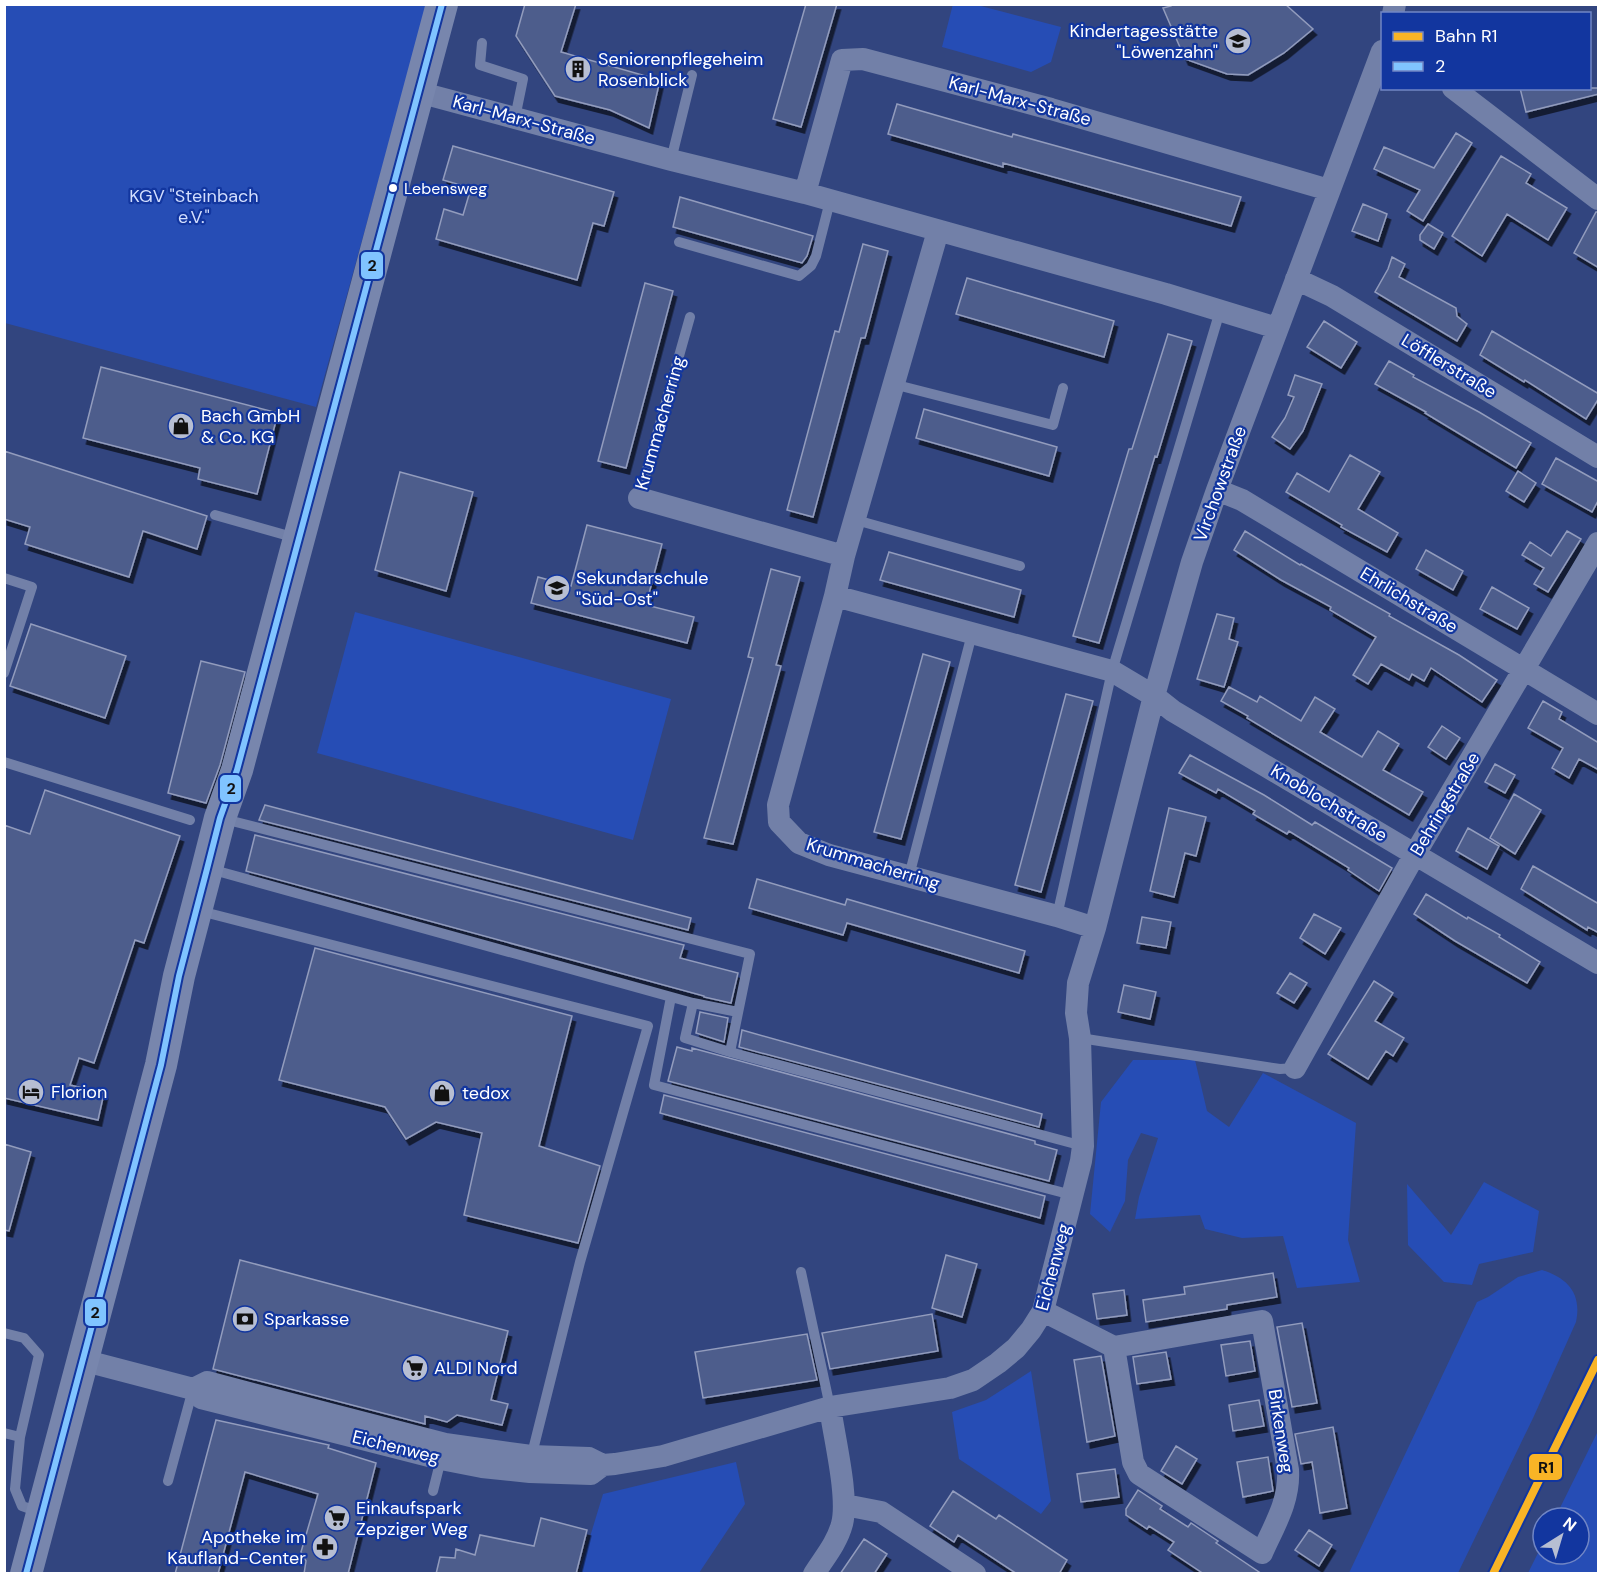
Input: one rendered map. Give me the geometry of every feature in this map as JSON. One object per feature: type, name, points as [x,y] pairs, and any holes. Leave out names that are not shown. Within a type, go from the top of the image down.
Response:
[{"type":"street","points":[[26,1574],[161,1065],[179,976],[207,869],[205,819],[237,770],[442,4]]},
{"type":"street","name":"Virchowstraße","points":[[1095,928],[1154,696],[1192,562],[1277,328],[1381,56]]},
{"type":"street","name":"Karl-Marx-Straße","points":[[805,193],[842,60],[863,58],[1329,190]]},
{"type":"street","points":[[1456,90],[1599,200]]},
{"type":"street","name":"Karl-Marx-Straße","points":[[418,92],[671,160],[805,193],[1277,328]]},
{"type":"street","name":"Krummacherring","points":[[938,231],[844,556],[778,804],[779,822],[800,843],[829,855],[1095,928]]},
{"type":"street","name":"Löfflerstraße","points":[[1296,279],[1332,296],[1599,457]]},
{"type":"street","name":"Ehrlichstraße","points":[[1218,490],[1242,500],[1599,714]]},
{"type":"street","name":"Krummacherring","points":[[639,498],[844,556]]},
{"type":"street","name":"Behringstraße","points":[[1295,1068],[1415,854],[1599,543]]},
{"type":"street","points":[[835,596],[1112,671],[1154,696]]},
{"type":"street","name":"Knoblochstraße","points":[[1154,696],[1173,711],[1599,963]]},
{"type":"street","name":"Eichenweg","points":[[82,1360],[193,1389],[201,1398],[441,1459],[482,1467],[589,1458],[603,1465],[663,1456],[830,1407],[950,1388],[973,1380],[1016,1348],[1043,1311],[1083,1146],[1080,1038],[1076,1013],[1078,983],[1095,928]]},
{"type":"street","points":[[1043,1311],[1114,1347]]},
{"type":"street","name":"Birkenweg","points":[[1262,1321],[1289,1487],[1284,1504],[1262,1553],[1139,1474],[1135,1468],[1114,1347],[1262,1321]]},
{"type":"street","name":"Eichenweg","points":[[193,1389],[207,1382],[445,1444],[487,1451],[530,1464]]},
{"type":"street","points":[[814,1574],[832,1547],[842,1525],[845,1504],[830,1407]]},
{"type":"street","points":[[845,1504],[881,1512],[975,1574]]},
{"type":"lane","points":[[482,43],[480,65],[523,79],[515,118]]},
{"type":"lane","points":[[671,160],[692,75]]},
{"type":"lane","points":[[679,242],[799,276],[811,266],[816,256],[830,201]]},
{"type":"lane","points":[[1057,916],[1112,671],[1220,311]]},
{"type":"lane","name":"Krummacherring","points":[[639,498],[690,317]]},
{"type":"lane","points":[[893,384],[1053,425],[1063,388]]},
{"type":"lane","points":[[215,515],[299,539]]},
{"type":"lane","points":[[856,520],[1020,566]]},
{"type":"lane","points":[[4,578],[32,587],[4,673]]},
{"type":"lane","points":[[909,876],[972,634]]},
{"type":"lane","points":[[4,762],[205,819],[750,954],[730,1052]]},
{"type":"lane","points":[[207,869],[693,1003],[738,1012]]},
{"type":"lane","points":[[196,910],[648,1026],[580,1262],[530,1464]]},
{"type":"lane","points":[[671,997],[654,1085],[1072,1195]]},
{"type":"lane","points":[[693,1003],[686,1038],[730,1052],[1083,1146]]},
{"type":"lane","points":[[1080,1038],[1280,1069],[1295,1068]]},
{"type":"lane","points":[[801,1272],[830,1407]]},
{"type":"lane","points":[[4,1334],[24,1338],[39,1355],[20,1437],[15,1489],[22,1506],[42,1513]]},
{"type":"lane","points":[[168,1481],[193,1389]]},
{"type":"lane","points":[[4,1433],[20,1437]]},
{"type":"lane","points":[[433,1491],[441,1459]]},
{"type":"green space","points":[[953,4],[977,5],[1061,27],[1051,62],[1031,72],[942,47]]},
{"type":"green space","name":"KGV \"Steinbach e.V.\"","points":[[4,5],[427,5],[316,407],[5,323]]},
{"type":"green space","points":[[355,612],[671,699],[633,840],[317,753]]},
{"type":"green space","points":[[1133,1060],[1195,1060],[1207,1111],[1229,1127],[1263,1073],[1356,1123],[1348,1240],[1360,1282],[1297,1288],[1283,1236],[1242,1238],[1205,1229],[1200,1215],[1135,1219],[1139,1197],[1158,1138],[1141,1133],[1128,1160],[1125,1201],[1110,1232],[1090,1214],[1101,1102]]},
{"type":"green space","points":[[1484,1182],[1539,1211],[1533,1252],[1479,1264],[1472,1285],[1444,1282],[1408,1245],[1407,1184],[1451,1235]]},
{"type":"green space","points":[[1542,1270],[1551,1273],[1571,1288],[1577,1303],[1576,1322],[1534,1416],[1458,1573],[1349,1573],[1477,1302],[1518,1277]]},
{"type":"green space","points":[[1031,1371],[1051,1501],[1041,1514],[959,1459],[952,1412],[986,1400]]},
{"type":"green space","points":[[1598,1431],[1598,1573],[1528,1573],[1532,1566],[1591,1566],[1591,1506],[1561,1506]]},
{"type":"green space","points":[[736,1462],[745,1504],[699,1573],[579,1573],[603,1494]]},
{"type":"building","name":"Seniorenpflegeheim Rosenblick","points":[[525,4],[576,4],[561,52],[660,80],[649,128],[610,110],[555,96],[516,36]]},
{"type":"building","points":[[806,4],[837,4],[801,127],[773,119]]},
{"type":"building","name":"Kindertagesstätte \"Löwenzahn\"","points":[[1171,4],[1285,4],[1313,29],[1284,53],[1248,75],[1227,74],[1185,59],[1163,8]]},
{"type":"building","points":[[1599,88],[1599,94],[1526,112],[1520,90]]},
{"type":"building","points":[[897,104],[1012,137],[1013,134],[1241,197],[1231,226],[1003,163],[1003,167],[888,134]]},
{"type":"building","points":[[1456,133],[1472,143],[1423,221],[1407,211],[1420,190],[1374,169],[1384,147],[1434,168]]},
{"type":"building","points":[[453,146],[614,192],[604,226],[593,223],[577,280],[436,239],[444,209],[463,215],[471,188],[443,180]]},
{"type":"building","points":[[1501,156],[1531,174],[1526,183],[1567,208],[1548,240],[1507,214],[1482,256],[1452,236]]},
{"type":"building","points":[[680,197],[813,236],[807,256],[802,263],[673,227]]},
{"type":"building","points":[[1363,204],[1387,214],[1378,241],[1352,231]]},
{"type":"building","points":[[1596,212],[1599,212],[1599,268],[1574,253]]},
{"type":"building","points":[[1428,224],[1443,233],[1434,249],[1420,240],[1420,235]]},
{"type":"building","points":[[863,244],[888,251],[865,338],[861,338],[813,517],[787,510],[835,331],[839,332]]},
{"type":"building","points":[[1392,257],[1405,264],[1399,277],[1456,308],[1457,316],[1467,324],[1457,341],[1375,292]]},
{"type":"building","points":[[967,278],[1114,321],[1104,357],[956,314]]},
{"type":"building","points":[[645,283],[673,291],[626,468],[598,461]]},
{"type":"building","points":[[1324,321],[1357,342],[1341,368],[1307,347]]},
{"type":"building","points":[[1492,331],[1599,394],[1599,398],[1586,419],[1525,380],[1524,382],[1480,355]]},
{"type":"building","points":[[1168,334],[1192,341],[1099,643],[1073,636],[1129,449],[1132,449]]},
{"type":"building","points":[[1389,361],[1414,375],[1413,377],[1531,443],[1516,468],[1426,412],[1375,384]]},
{"type":"building","name":"Bach GmbH & Co. KG","points":[[101,367],[278,413],[257,494],[198,479],[200,468],[83,438]]},
{"type":"building","points":[[1295,375],[1322,384],[1303,431],[1290,449],[1272,437],[1285,418],[1294,397],[1288,395]]},
{"type":"building","points":[[924,409],[1057,447],[1049,476],[916,438]]},
{"type":"building","points":[[4,451],[207,516],[197,549],[143,531],[129,577],[25,544],[30,527],[4,519]]},
{"type":"building","points":[[1350,455],[1380,472],[1358,509],[1398,533],[1387,552],[1341,527],[1342,525],[1286,492],[1297,473],[1329,492]]},
{"type":"building","points":[[1556,458],[1599,482],[1599,499],[1592,512],[1542,484]]},
{"type":"building","points":[[1518,471],[1536,483],[1524,502],[1506,491]]},
{"type":"building","points":[[400,472],[473,492],[446,591],[375,570]]},
{"type":"building","name":"Sekundarschule \"Süd-Ost\"","points":[[587,525],[662,544],[646,605],[694,617],[687,643],[531,603],[538,577],[571,586]]},
{"type":"building","points":[[1245,531],[1300,565],[1390,614],[1389,616],[1459,655],[1497,680],[1482,702],[1431,668],[1424,681],[1412,674],[1409,680],[1381,664],[1368,684],[1353,675],[1376,637],[1330,610],[1331,607],[1281,580],[1234,550]]},
{"type":"building","points":[[1567,531],[1581,539],[1548,592],[1534,584],[1544,568],[1522,555],[1530,542],[1551,556]]},
{"type":"building","points":[[1426,550],[1463,571],[1453,590],[1416,569]]},
{"type":"building","points":[[889,552],[1021,590],[1014,617],[880,580]]},
{"type":"building","points":[[771,569],[800,577],[776,665],[781,666],[733,844],[704,838],[753,658],[748,657]]},
{"type":"building","points":[[1492,587],[1529,608],[1517,629],[1480,609]]},
{"type":"building","points":[[1217,614],[1234,618],[1229,639],[1238,642],[1224,687],[1197,679]]},
{"type":"building","points":[[31,624],[126,656],[105,718],[10,686]]},
{"type":"building","points":[[923,654],[950,662],[901,839],[874,832]]},
{"type":"building","points":[[201,661],[245,672],[220,765],[206,803],[168,793]]},
{"type":"building","points":[[1229,687],[1257,702],[1260,696],[1301,721],[1315,697],[1335,709],[1320,732],[1362,757],[1378,731],[1399,744],[1383,770],[1423,792],[1409,815],[1221,701]]},
{"type":"building","points":[[1066,694],[1093,701],[1041,892],[1015,885]]},
{"type":"building","points":[[1543,701],[1562,712],[1559,719],[1599,743],[1599,770],[1579,759],[1569,778],[1552,768],[1563,748],[1528,728]]},
{"type":"building","points":[[1442,726],[1460,738],[1446,759],[1428,747]]},
{"type":"building","points":[[1190,755],[1264,795],[1312,825],[1315,822],[1392,868],[1379,891],[1348,870],[1349,868],[1289,831],[1287,834],[1253,814],[1255,811],[1218,789],[1216,793],[1179,773]]},
{"type":"building","points":[[1495,764],[1515,775],[1505,793],[1485,782]]},
{"type":"building","points":[[45,790],[180,836],[144,943],[135,940],[94,1063],[79,1058],[70,1085],[104,1093],[98,1120],[4,1098],[4,825],[30,834]]},
{"type":"building","points":[[1514,794],[1541,810],[1515,854],[1490,838]]},
{"type":"building","points":[[265,805],[691,918],[688,930],[259,820]]},
{"type":"building","points":[[1169,808],[1206,817],[1196,856],[1185,853],[1174,897],[1150,891]]},
{"type":"building","points":[[1468,828],[1499,846],[1487,869],[1456,851]]},
{"type":"building","points":[[255,835],[684,945],[680,958],[738,973],[731,1003],[246,871]]},
{"type":"building","points":[[1533,866],[1599,904],[1599,933],[1588,927],[1587,930],[1521,889]]},
{"type":"building","points":[[757,879],[845,905],[847,899],[1025,951],[1019,973],[847,923],[843,935],[749,908]]},
{"type":"building","points":[[1426,894],[1467,919],[1468,917],[1500,935],[1499,937],[1540,962],[1527,983],[1414,914]]},
{"type":"building","points":[[1314,914],[1341,928],[1325,954],[1300,938]]},
{"type":"building","points":[[1142,917],[1171,922],[1166,948],[1137,943]]},
{"type":"building","name":"tedox","points":[[315,948],[572,1016],[539,1146],[600,1166],[578,1243],[464,1215],[482,1133],[436,1122],[406,1139],[385,1107],[279,1080]]},
{"type":"building","points":[[1290,973],[1307,983],[1294,1003],[1277,993]]},
{"type":"building","points":[[1374,981],[1393,993],[1375,1021],[1404,1038],[1393,1056],[1386,1051],[1368,1079],[1328,1054]]},
{"type":"building","points":[[1124,985],[1156,992],[1150,1019],[1118,1012]]},
{"type":"building","points":[[700,1012],[728,1018],[724,1042],[696,1033]]},
{"type":"building","points":[[742,1030],[1042,1114],[1039,1127],[739,1047]]},
{"type":"building","points":[[677,1047],[692,1051],[692,1048],[1035,1141],[1035,1144],[1057,1150],[1049,1181],[668,1081]]},
{"type":"building","points":[[664,1095],[1045,1196],[1040,1218],[660,1113]]},
{"type":"building","points":[[4,1144],[31,1152],[9,1231],[4,1230]]},
{"type":"building","points":[[946,1255],[977,1264],[962,1317],[932,1308]]},
{"type":"building","points":[[240,1260],[508,1331],[491,1400],[508,1404],[502,1425],[457,1415],[447,1422],[425,1416],[425,1424],[213,1369]]},
{"type":"building","points":[[1273,1273],[1277,1297],[1227,1305],[1227,1309],[1146,1322],[1143,1300],[1185,1294],[1184,1287]]},
{"type":"building","points":[[1124,1290],[1127,1315],[1097,1319],[1093,1294]]},
{"type":"building","points":[[932,1314],[938,1351],[830,1369],[822,1333]]},
{"type":"building","points":[[1302,1323],[1317,1403],[1292,1407],[1277,1327]]},
{"type":"building","points":[[807,1334],[817,1380],[703,1398],[695,1352]]},
{"type":"building","points":[[1250,1341],[1255,1371],[1226,1376],[1221,1345]]},
{"type":"building","points":[[1166,1352],[1171,1379],[1137,1384],[1133,1357]]},
{"type":"building","points":[[1101,1356],[1115,1436],[1087,1442],[1074,1360]]},
{"type":"building","points":[[1259,1400],[1264,1426],[1233,1431],[1229,1405]]},
{"type":"building","name":"Einkaufspark Zepziger Weg","points":[[216,1420],[329,1445],[328,1448],[376,1463],[348,1574],[304,1574],[306,1561],[301,1552],[318,1494],[245,1472],[218,1574],[175,1574]]},
{"type":"building","points":[[1333,1427],[1347,1508],[1320,1513],[1312,1462],[1301,1464],[1295,1434]]},
{"type":"building","points":[[1176,1446],[1197,1459],[1182,1484],[1161,1471]]},
{"type":"building","points":[[1268,1457],[1273,1491],[1243,1497],[1237,1462]]},
{"type":"building","points":[[1115,1469],[1119,1497],[1081,1502],[1077,1474]]},
{"type":"building","points":[[1138,1490],[1162,1506],[1160,1509],[1188,1527],[1191,1523],[1262,1574],[1204,1574],[1168,1550],[1174,1542],[1149,1526],[1147,1529],[1126,1515],[1126,1509]]},
{"type":"building","points":[[953,1491],[996,1519],[999,1515],[1067,1560],[1059,1574],[1017,1574],[958,1535],[954,1542],[930,1526]]},
{"type":"building","points":[[541,1518],[587,1530],[576,1574],[436,1574],[440,1557],[455,1558],[456,1549],[475,1555],[480,1535],[534,1546]]},
{"type":"building","points":[[1309,1530],[1332,1545],[1319,1566],[1295,1550]]},
{"type":"building","points":[[864,1539],[887,1554],[874,1574],[840,1574]]},
{"type":"rail line","name":"R1","points":[[1493,1574],[1598,1360]]},
{"type":"transit line","name":"2","points":[[26,1574],[161,1065],[179,976],[220,818],[237,770],[442,4]]},
{"type":"place","name":"Kindertagesstätte \"Löwenzahn\"","points":[[1238,41]]},
{"type":"place","name":"Seniorenpflegeheim Rosenblick","points":[[578,69]]},
{"type":"place","name":"Lebensweg","points":[[393,188]]},
{"type":"place","name":"Bach GmbH & Co. KG","points":[[181,426]]},
{"type":"place","name":"Sekundarschule \"Süd-Ost\"","points":[[557,588]]},
{"type":"place","name":"Florion","points":[[31,1092]]},
{"type":"place","name":"tedox","points":[[442,1093]]},
{"type":"place","name":"Sparkasse","points":[[245,1319]]},
{"type":"place","name":"ALDI Nord","points":[[415,1368]]},
{"type":"place","name":"Einkaufspark Zepziger Weg","points":[[337,1518]]},
{"type":"place","name":"Apotheke im Kaufland-Center","points":[[325,1547]]}]
